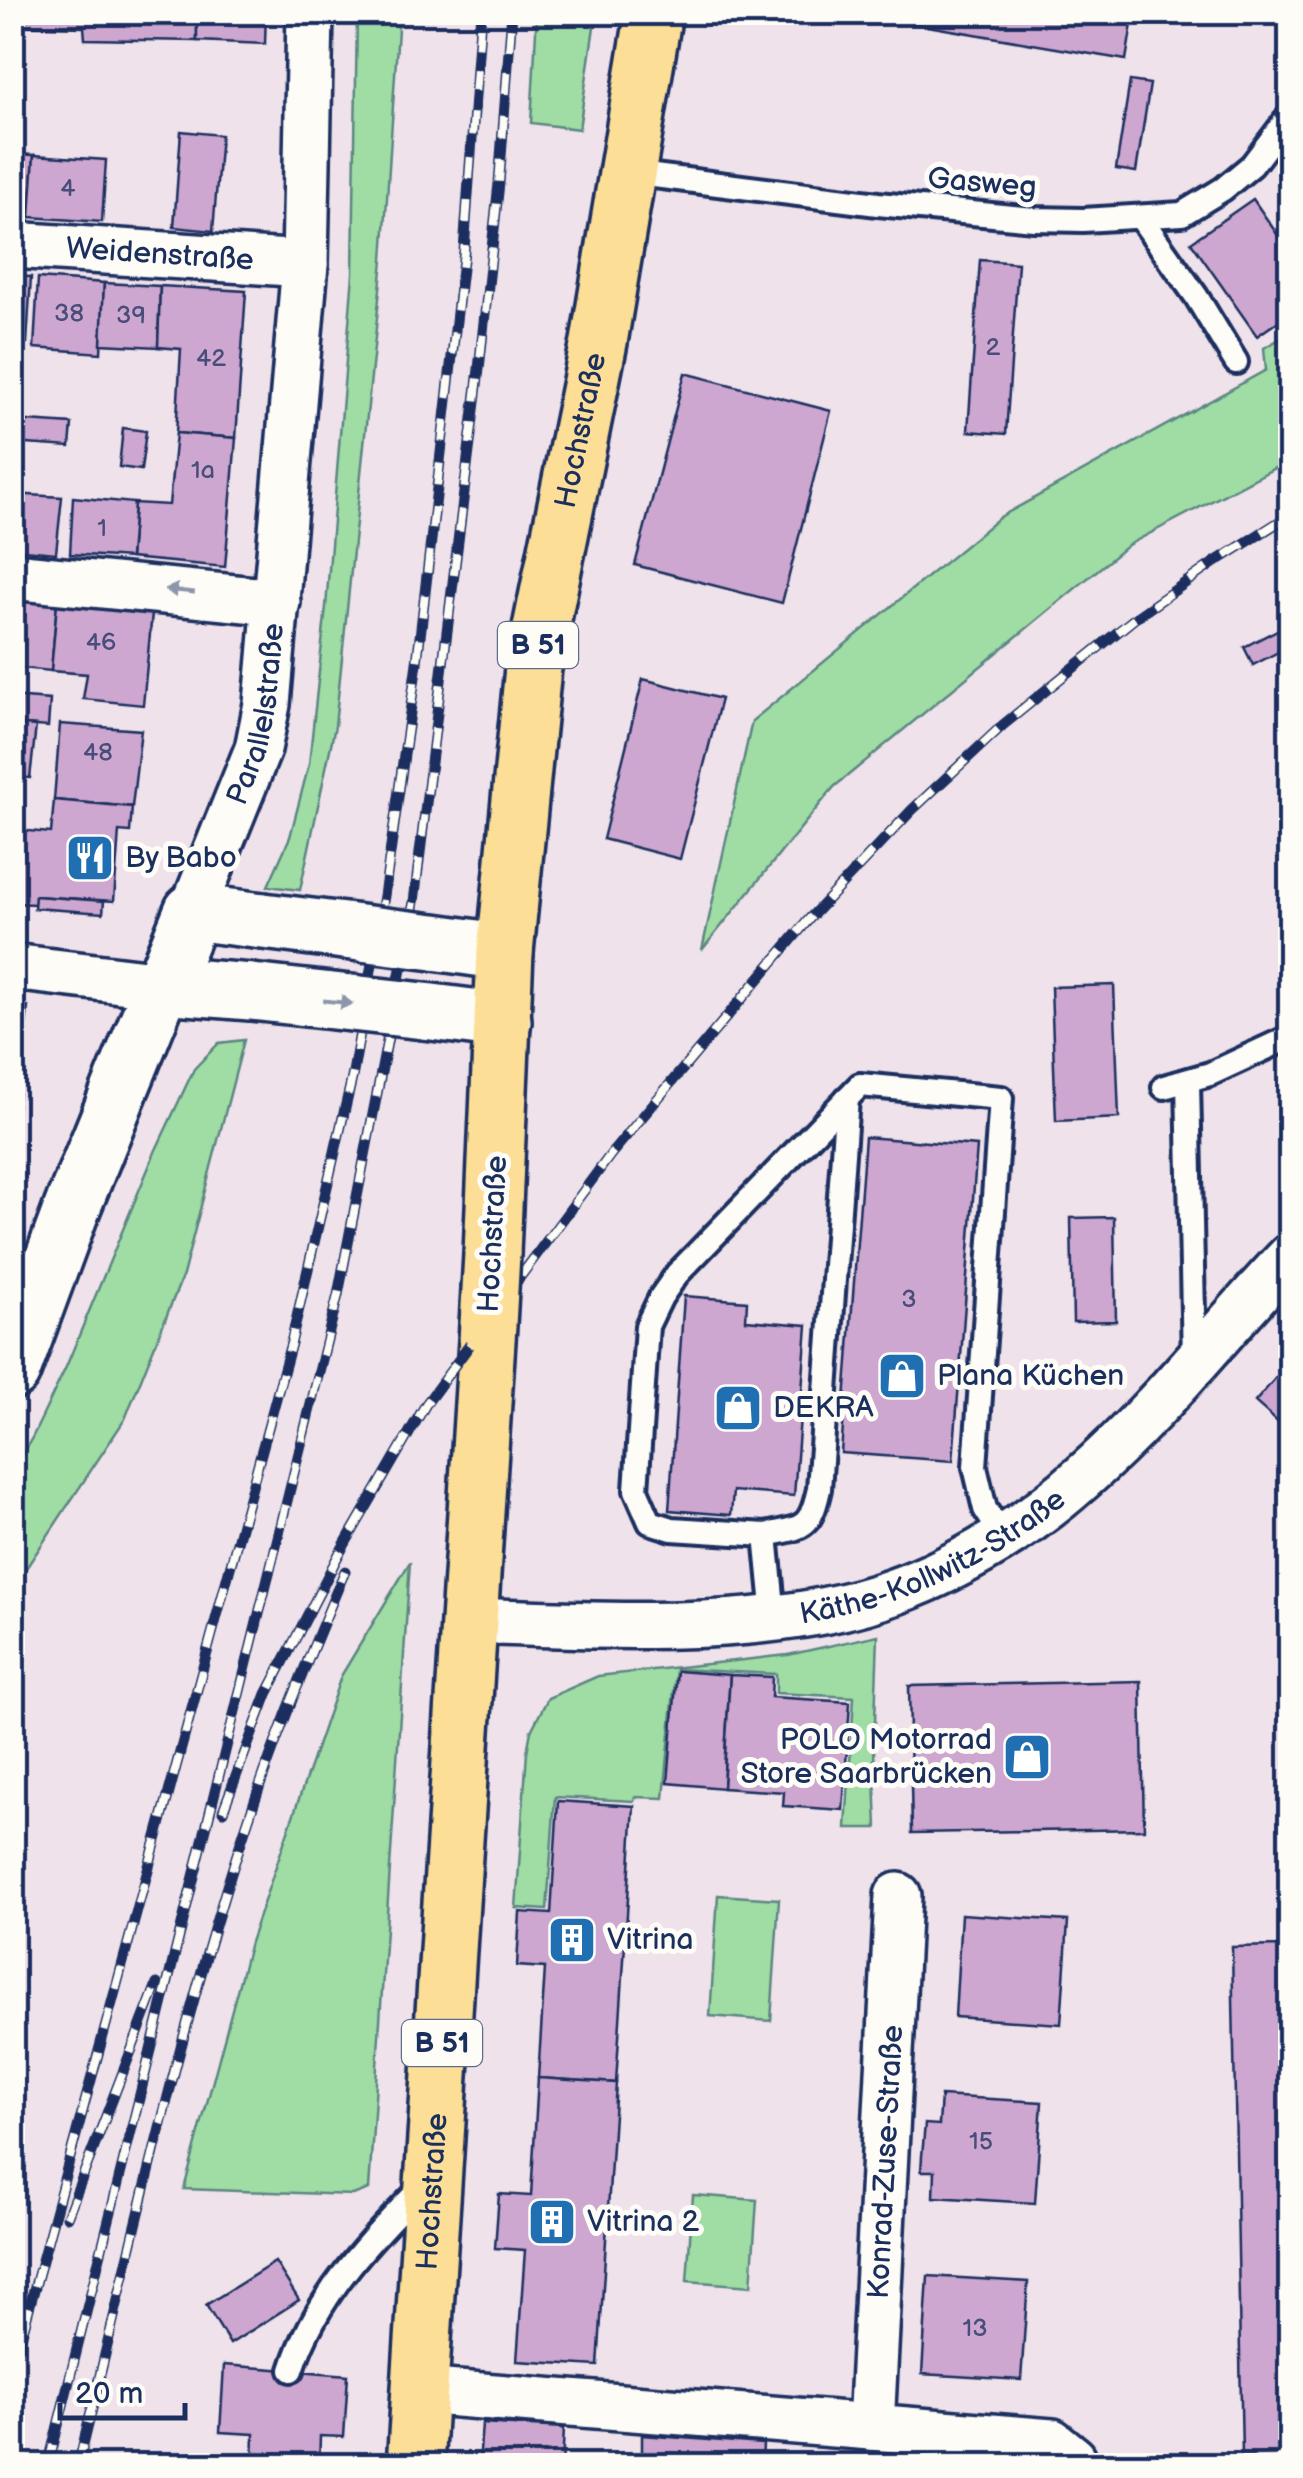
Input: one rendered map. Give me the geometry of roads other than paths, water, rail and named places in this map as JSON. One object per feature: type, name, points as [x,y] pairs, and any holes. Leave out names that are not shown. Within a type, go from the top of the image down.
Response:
[{"type":"main road","name":"Hochstraße","points":[[415,2466],[483,1423],[506,952],[533,668],[630,173],[654,12]]},
{"type":"main road","points":[[192,912],[506,952]]},
{"type":"main road","name":"Parallelstraße","points":[[12,1370],[72,1208],[192,912]]},
{"type":"main road","points":[[162,985],[503,1021]]},
{"type":"street","name":"Parallelstraße","points":[[192,912],[258,749],[267,704],[304,264],[310,12]]},
{"type":"street","name":"Weidenstraße","points":[[12,244],[304,264]]},
{"type":"street","points":[[12,576],[277,602]]},
{"type":"street","points":[[12,967],[162,985]]},
{"type":"street","name":"Käthe-Kollwitz-Straße","points":[[471,1621],[654,1624],[774,1616],[866,1601],[961,1561],[1003,1537],[1080,1481],[1155,1410],[1290,1257]]},
{"type":"street","name":"Konrad-Zuse-Straße","points":[[871,2427],[898,1896]]},
{"type":"street","points":[[420,2391],[1052,2442],[1073,2459],[1075,2466]]},
{"type":"lane","name":"Gasweg","points":[[630,173],[1016,218],[1084,220],[1182,214],[1223,190],[1252,164],[1290,115]]},
{"type":"lane","points":[[1140,217],[1196,296],[1236,362]]},
{"type":"lane","points":[[1164,1087],[1188,1082],[1290,1037]]},
{"type":"lane","points":[[1188,1082],[1194,1364]]},
{"type":"lane","points":[[848,1098],[819,1489],[813,1516],[798,1528],[766,1535],[672,1529],[650,1522],[636,1490],[647,1326],[678,1274],[860,1085],[1001,1098],[975,1467],[985,1508],[1003,1537]]},
{"type":"lane","points":[[766,1535],[774,1616]]},
{"type":"lane","points":[[292,2370],[301,2342],[365,2243],[432,2177]]},
{"type":"railway","points":[[12,2371],[291,1343],[352,1078],[384,896],[417,663],[464,251],[481,12]]},
{"type":"railway","points":[[48,2466],[338,1295],[414,902],[479,369],[512,12]]},
{"type":"railway","points":[[223,1811],[267,1694],[338,1556],[426,1404],[611,1154],[810,918],[912,810],[1003,725],[1135,618],[1290,515]]},
{"type":"railway","points":[[78,2466],[158,2137],[225,1892],[272,1751],[345,1571]]},
{"type":"railway","points":[[67,2217],[157,1984]]},
{"type":"place","name":"By Babo","points":[[90,858]]},
{"type":"place","name":"Plana Küchen","points":[[902,1376]]},
{"type":"place","name":"DEKRA","points":[[738,1408]]},
{"type":"place","name":"POLO Motorrad Store Saarbrücken","points":[[1027,1757]]},
{"type":"place","name":"Vitrina","points":[[572,1940]]},
{"type":"place","name":"Vitrina 2","points":[[552,2222]]}]
